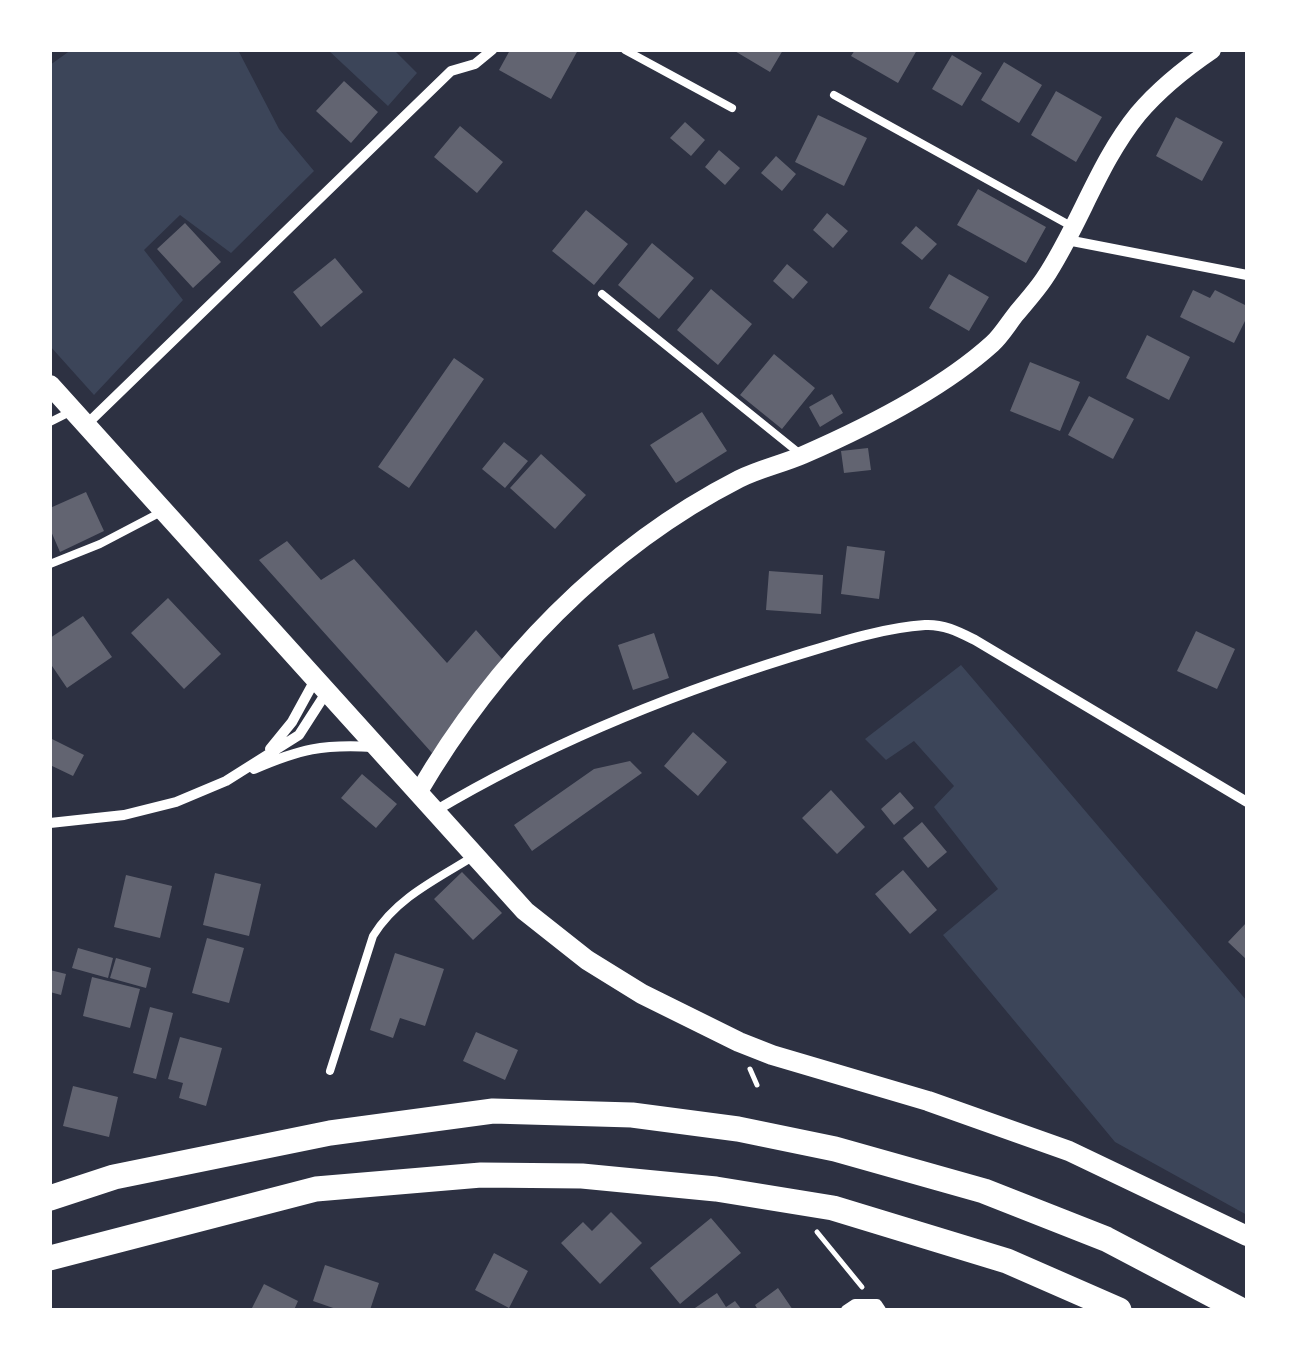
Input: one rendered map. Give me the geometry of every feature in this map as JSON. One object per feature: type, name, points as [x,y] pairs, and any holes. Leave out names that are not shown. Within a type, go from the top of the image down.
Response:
[{"type":"highway","points":[[50,1198],[114,1177],[330,1133],[493,1112],[632,1115],[738,1129],[836,1149],[984,1192],[1106,1239],[1241,1310]]},
{"type":"highway","points":[[54,1257],[316,1190],[481,1176],[582,1176],[716,1189],[833,1208],[1007,1261],[1119,1310]]},
{"type":"main road","points":[[50,385],[524,911],[587,960],[642,994],[772,1056],[928,1101],[1070,1151],[1247,1236]]},
{"type":"street","points":[[81,417],[451,71],[474,64],[492,50]]},
{"type":"street","points":[[418,792],[451,737],[524,645],[598,574],[680,514],[742,477],[802,456],[934,386],[994,343],[1045,278],[1136,116],[1173,76],[1212,50]]},
{"type":"street","points":[[1069,233],[1247,275]]},
{"type":"street","points":[[434,811],[485,781],[724,678],[832,644],[926,625],[948,627],[975,640],[1247,802]]},
{"type":"street","points":[[226,781],[262,758],[321,686]]},
{"type":"street","points":[[50,824],[124,815],[176,802],[294,752],[331,745],[376,747]]},
{"type":"street","points":[[846,1310],[855,1304],[879,1307]]},
{"type":"lane","points":[[624,50],[732,108]]},
{"type":"lane","points":[[834,96],[1069,233]]},
{"type":"lane","points":[[602,294],[802,456]]},
{"type":"lane","points":[[50,422],[81,417]]},
{"type":"lane","points":[[50,564],[100,544],[164,510]]},
{"type":"lane","points":[[330,1070],[373,936],[384,917],[474,856]]},
{"type":"path","points":[[817,1232],[879,1307]]},
{"type":"shaded area","points":[[71,50],[238,50],[279,129],[314,171],[231,253],[180,215],[144,250],[183,300],[94,395],[50,346],[50,65]]},
{"type":"shaded area","points":[[328,50],[394,50],[417,73],[388,106]]},
{"type":"shaded area","points":[[961,665],[1247,1001],[1247,1215],[1115,1142],[943,935],[998,889],[934,807],[954,786],[914,741],[886,760],[865,739]]},
{"type":"building","points":[[510,50],[578,50],[551,99],[499,70]]},
{"type":"building","points":[[733,50],[783,50],[770,72]]},
{"type":"building","points":[[855,50],[917,50],[898,83],[851,56]]},
{"type":"building","points":[[952,55],[982,73],[962,106],[932,89]]},
{"type":"building","points":[[1004,62],[1042,85],[1019,123],[981,100]]},
{"type":"building","points":[[344,81],[378,112],[351,143],[316,111]]},
{"type":"building","points":[[1056,91],[1102,117],[1076,162],[1031,135]]},
{"type":"building","points":[[818,115],[867,138],[844,186],[795,162]]},
{"type":"building","points":[[1176,117],[1223,142],[1202,181],[1156,156]]},
{"type":"building","points":[[685,122],[705,140],[691,156],[670,138]]},
{"type":"building","points":[[460,126],[503,162],[477,193],[434,157]]},
{"type":"building","points":[[719,150],[740,168],[725,185],[705,167]]},
{"type":"building","points":[[776,156],[796,174],[782,191],[761,173]]},
{"type":"building","points":[[978,189],[1046,227],[1026,263],[957,225]]},
{"type":"building","points":[[586,210],[628,244],[594,285],[552,251]]},
{"type":"building","points":[[827,213],[848,231],[833,248],[813,230]]},
{"type":"building","points":[[185,223],[221,262],[193,288],[157,249]]},
{"type":"building","points":[[916,226],[937,244],[922,260],[901,243]]},
{"type":"building","points":[[652,243],[694,278],[659,319],[618,285]]},
{"type":"building","points":[[335,258],[363,292],[321,327],[293,292]]},
{"type":"building","points":[[787,264],[808,282],[793,299],[773,281]]},
{"type":"building","points":[[949,274],[989,297],[969,331],[929,308]]},
{"type":"building","points":[[711,289],[752,324],[718,365],[677,330]]},
{"type":"building","points":[[1193,290],[1210,298],[1215,290],[1247,306],[1247,317],[1234,343],[1180,317]]},
{"type":"building","points":[[1147,335],[1190,357],[1169,400],[1126,378]]},
{"type":"building","points":[[774,354],[815,388],[782,429],[740,395]]},
{"type":"building","points":[[454,358],[484,379],[409,488],[378,467]]},
{"type":"building","points":[[1030,362],[1080,382],[1060,431],[1010,411]]},
{"type":"building","points":[[832,394],[843,413],[820,427],[809,407]]},
{"type":"building","points":[[1089,396],[1134,419],[1113,459],[1068,435]]},
{"type":"building","points":[[702,412],[727,451],[676,483],[650,445]]},
{"type":"building","points":[[504,442],[528,461],[505,488],[482,469]]},
{"type":"building","points":[[868,448],[871,470],[844,473],[841,451]]},
{"type":"building","points":[[541,454],[586,495],[555,529],[510,488]]},
{"type":"building","points":[[86,492],[104,531],[60,552],[50,529],[50,508]]},
{"type":"building","points":[[287,541],[321,580],[354,559],[447,663],[476,630],[502,659],[432,753],[259,560]]},
{"type":"building","points":[[847,546],[885,551],[879,599],[841,594]]},
{"type":"building","points":[[769,571],[823,575],[821,614],[766,610]]},
{"type":"building","points":[[168,598],[221,654],[184,689],[131,633]]},
{"type":"building","points":[[83,616],[112,657],[67,688],[50,663],[50,638]]},
{"type":"building","points":[[1196,631],[1235,649],[1217,689],[1177,671]]},
{"type":"building","points":[[654,633],[669,678],[633,690],[618,645]]},
{"type":"building","points":[[693,732],[727,762],[698,796],[664,766]]},
{"type":"building","points":[[50,738],[84,755],[73,776],[50,765]]},
{"type":"building","points":[[630,761],[642,773],[532,851],[514,825],[594,769]]},
{"type":"building","points":[[362,774],[397,804],[376,828],[341,798]]},
{"type":"building","points":[[831,790],[865,827],[837,854],[802,818]]},
{"type":"building","points":[[900,792],[914,808],[894,825],[881,809]]},
{"type":"building","points":[[922,822],[947,852],[928,868],[903,838]]},
{"type":"building","points":[[903,870],[937,910],[910,934],[875,894]]},
{"type":"building","points":[[462,872],[502,913],[473,940],[434,899]]},
{"type":"building","points":[[215,873],[261,884],[249,936],[203,925]]},
{"type":"building","points":[[126,875],[172,886],[160,938],[114,927]]},
{"type":"building","points":[[1247,922],[1247,960],[1228,942]]},
{"type":"building","points":[[207,938],[244,948],[229,1003],[192,993]]},
{"type":"building","points":[[78,948],[113,958],[108,978],[72,968]]},
{"type":"building","points":[[395,953],[444,969],[425,1026],[400,1018],[393,1038],[370,1030]]},
{"type":"building","points":[[116,958],[151,968],[146,988],[110,978]]},
{"type":"building","points":[[50,970],[66,974],[61,995],[50,992]]},
{"type":"building","points":[[92,977],[140,989],[130,1028],[83,1016]]},
{"type":"building","points":[[150,1007],[173,1013],[156,1079],[133,1073]]},
{"type":"building","points":[[476,1032],[518,1050],[505,1080],[463,1061]]},
{"type":"building","points":[[180,1037],[222,1048],[206,1106],[179,1098],[183,1083],[168,1079]]},
{"type":"building","points":[[73,1086],[118,1097],[109,1137],[63,1126]]},
{"type":"building","points":[[611,1212],[642,1243],[600,1284],[561,1243],[583,1222],[592,1231]]},
{"type":"building","points":[[711,1218],[741,1253],[680,1304],[650,1268]]},
{"type":"building","points":[[494,1253],[528,1271],[509,1308],[475,1290]]},
{"type":"building","points":[[325,1265],[379,1283],[370,1310],[339,1310],[313,1301]]},
{"type":"building","points":[[264,1284],[298,1301],[294,1310],[251,1310]]},
{"type":"building","points":[[778,1288],[793,1310],[758,1310],[755,1305]]},
{"type":"building","points":[[717,1293],[726,1307],[735,1301],[742,1310],[692,1310]]}]
